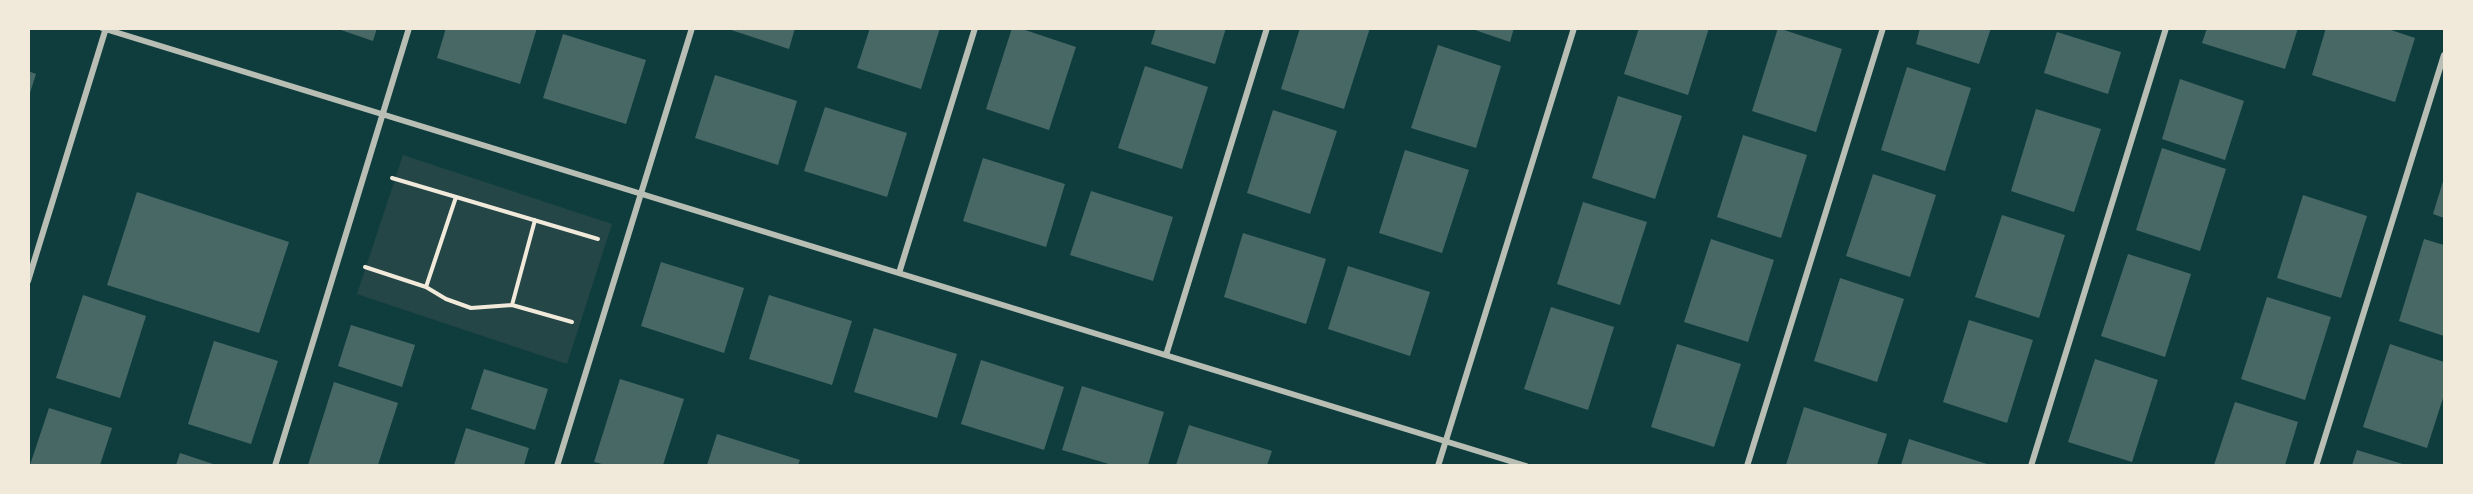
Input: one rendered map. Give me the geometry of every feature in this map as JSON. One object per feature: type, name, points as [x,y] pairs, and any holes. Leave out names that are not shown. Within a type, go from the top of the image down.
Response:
[{"type":"street","points":[[275,465],[410,28]]},
{"type":"street","points":[[557,465],[692,28]]},
{"type":"street","points":[[899,273],[975,28]]},
{"type":"street","points":[[1166,355],[1267,28]]},
{"type":"street","points":[[1438,465],[1575,28]]},
{"type":"street","points":[[1747,465],[1883,28]]},
{"type":"street","points":[[2031,465],[2166,28]]},
{"type":"street","points":[[28,282],[105,29],[1526,465]]},
{"type":"street","points":[[2316,465],[2445,56]]},
{"type":"path","points":[[366,170],[625,247]]},
{"type":"path","points":[[426,287],[456,197]]},
{"type":"path","points":[[512,305],[535,220]]},
{"type":"path","points":[[338,258],[426,287],[446,299],[471,308],[512,305],[578,324]]},
{"type":"shaded area","points":[[403,155],[612,224],[567,364],[357,294]]},
{"type":"building","points":[[335,28],[377,28],[373,41]]},
{"type":"building","points":[[446,28],[537,28],[520,84],[437,58]]},
{"type":"building","points":[[725,28],[795,28],[789,49]]},
{"type":"building","points":[[870,28],[940,28],[921,89],[857,68]]},
{"type":"building","points":[[1012,28],[1019,28],[1076,47],[1049,130],[986,109]]},
{"type":"building","points":[[1156,28],[1226,28],[1215,64],[1151,44]]},
{"type":"building","points":[[1300,28],[1370,28],[1344,109],[1281,89]]},
{"type":"building","points":[[1469,28],[1514,28],[1510,42]]},
{"type":"building","points":[[1639,28],[1709,28],[1688,95],[1624,74]]},
{"type":"building","points":[[1778,28],[1842,49],[1816,132],[1752,111]]},
{"type":"building","points":[[1920,28],[1991,28],[1979,64],[1916,44]]},
{"type":"building","points":[[2207,28],[2298,28],[2285,69],[2202,43]]},
{"type":"building","points":[[2326,28],[2385,28],[2415,38],[2395,102],[2312,75]]},
{"type":"building","points":[[2057,32],[2121,52],[2108,94],[2044,73]]},
{"type":"building","points":[[563,34],[646,60],[626,124],[543,98]]},
{"type":"building","points":[[1438,45],[1501,66],[1476,148],[1411,128]]},
{"type":"building","points":[[1145,66],[1208,87],[1182,169],[1118,148]]},
{"type":"building","points":[[1907,67],[1971,88],[1945,171],[1881,150]]},
{"type":"building","points":[[28,71],[36,74],[29,96],[28,96]]},
{"type":"building","points":[[715,75],[797,101],[778,165],[695,138]]},
{"type":"building","points":[[2180,79],[2244,101],[2225,160],[2162,139]]},
{"type":"building","points":[[1618,96],[1682,116],[1655,199],[1592,178]]},
{"type":"building","points":[[825,107],[907,133],[887,197],[804,171]]},
{"type":"building","points":[[2036,109],[2101,129],[2074,212],[2011,191]]},
{"type":"building","points":[[1273,110],[1337,131],[1310,214],[1247,193]]},
{"type":"building","points":[[1743,135],[1807,155],[1781,238],[1717,217]]},
{"type":"building","points":[[2162,148],[2226,169],[2200,251],[2136,230]]},
{"type":"building","points":[[1405,150],[1469,170],[1442,253],[1379,233]]},
{"type":"building","points":[[983,158],[1065,184],[1046,247],[963,221]]},
{"type":"building","points":[[1873,174],[1936,195],[1910,277],[1846,256]]},
{"type":"building","points":[[2444,178],[2444,218],[2433,214]]},
{"type":"building","points":[[1091,191],[1173,217],[1153,281],[1070,255]]},
{"type":"building","points":[[137,192],[289,242],[259,333],[107,285]]},
{"type":"building","points":[[2303,195],[2367,216],[2341,298],[2277,278]]},
{"type":"building","points":[[1583,202],[1647,222],[1620,305],[1557,284]]},
{"type":"building","points":[[2002,215],[2065,235],[2039,318],[1975,297]]},
{"type":"building","points":[[1243,233],[1326,259],[1306,324],[1224,297]]},
{"type":"building","points":[[1711,239],[1774,260],[1748,342],[1684,322]]},
{"type":"building","points":[[2424,239],[2444,245],[2444,336],[2399,321]]},
{"type":"building","points":[[2128,254],[2191,274],[2165,357],[2101,336]]},
{"type":"building","points":[[661,262],[744,288],[724,353],[641,326]]},
{"type":"building","points":[[1348,266],[1430,292],[1410,356],[1328,329]]},
{"type":"building","points":[[1840,278],[1904,299],[1877,382],[1814,361]]},
{"type":"building","points":[[83,295],[146,316],[120,398],[56,378]]},
{"type":"building","points":[[769,295],[852,321],[832,385],[749,359]]},
{"type":"building","points":[[2267,297],[2331,317],[2305,400],[2241,379]]},
{"type":"building","points":[[1551,307],[1614,327],[1588,410],[1524,389]]},
{"type":"building","points":[[1969,320],[2033,340],[2007,423],[1943,402]]},
{"type":"building","points":[[351,325],[415,345],[402,387],[338,366]]},
{"type":"building","points":[[874,328],[957,354],[937,418],[854,392]]},
{"type":"building","points":[[214,341],[278,361],[251,444],[188,424]]},
{"type":"building","points":[[1677,344],[1741,364],[1714,447],[1651,427]]},
{"type":"building","points":[[2390,344],[2444,362],[2444,395],[2427,448],[2363,427]]},
{"type":"building","points":[[2095,359],[2158,380],[2132,462],[2068,442]]},
{"type":"building","points":[[981,360],[1064,387],[1044,450],[961,424]]},
{"type":"building","points":[[484,369],[548,389],[535,430],[471,409]]},
{"type":"building","points":[[620,379],[684,399],[663,465],[606,465],[594,462]]},
{"type":"building","points":[[334,382],[398,403],[378,465],[308,465]]},
{"type":"building","points":[[1082,386],[1164,412],[1148,465],[1112,465],[1062,450]]},
{"type":"building","points":[[2235,402],[2298,422],[2285,465],[2214,465]]},
{"type":"building","points":[[1804,407],[1887,434],[1877,465],[1786,465]]},
{"type":"building","points":[[49,408],[112,428],[100,465],[30,465]]},
{"type":"building","points":[[1189,425],[1272,451],[1267,465],[1176,465]]},
{"type":"building","points":[[466,428],[529,448],[524,465],[454,465]]},
{"type":"building","points":[[717,434],[800,460],[798,465],[707,465]]},
{"type":"building","points":[[1909,439],[1990,465],[1901,465]]},
{"type":"building","points":[[2357,450],[2406,465],[2352,465]]},
{"type":"building","points":[[180,453],[216,465],[176,465]]}]
